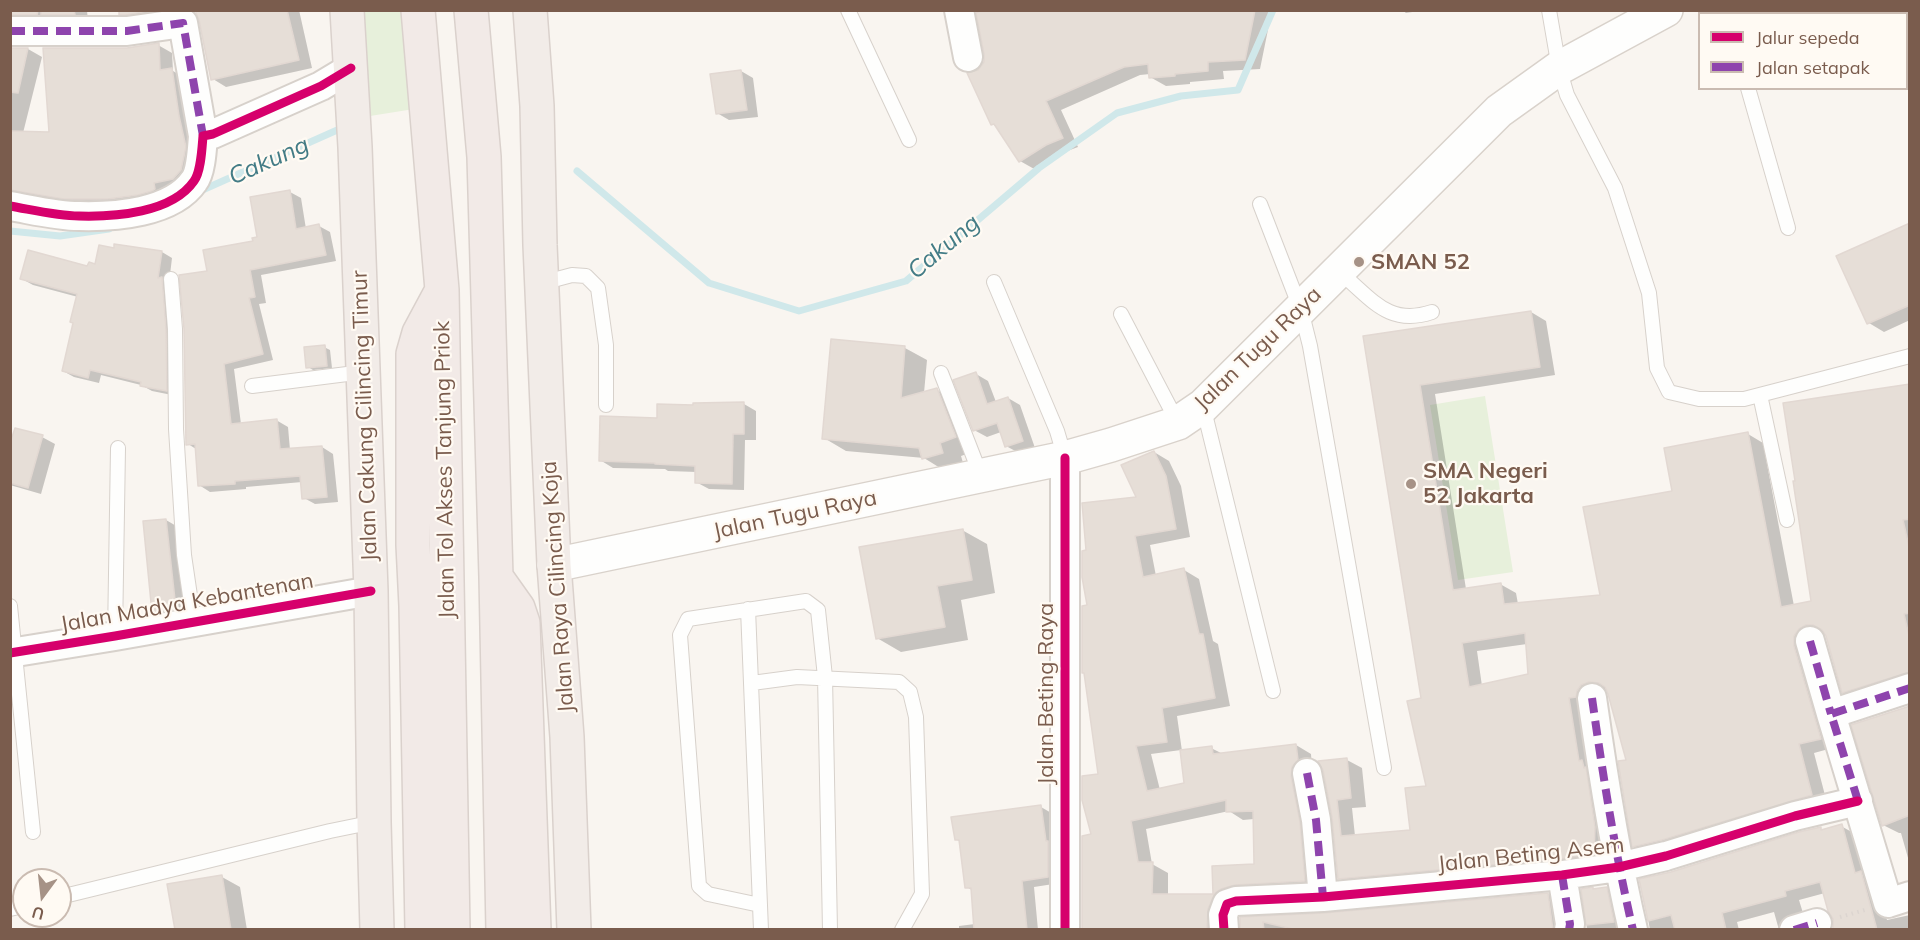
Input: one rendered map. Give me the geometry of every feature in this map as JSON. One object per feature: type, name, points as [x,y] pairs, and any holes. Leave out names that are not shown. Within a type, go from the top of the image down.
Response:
[{"type":"highway","name":"Jalan Cakung Cilincing Timur","points":[[347,10],[356,147],[371,591],[377,930]]},
{"type":"highway","name":"Jalan Tol Akses Tanjung Priok","points":[[418,10],[442,290],[453,930]]},
{"type":"highway","name":"Jalan Tol Akses Tanjung Priok","points":[[471,10],[484,157],[503,930]]},
{"type":"highway","name":"Jalan Raya Cilincing Koja","points":[[530,10],[537,106],[540,245],[554,565],[567,737],[574,930]]},
{"type":"highway","points":[[422,930],[413,545],[413,354],[419,333],[442,290]]},
{"type":"highway","points":[[496,577],[518,608],[523,623],[534,930]]},
{"type":"main road","name":"Jalan Tugu Raya","points":[[554,565],[1065,458],[1191,415],[1301,310],[1499,111],[1559,68],[1666,10]]},
{"type":"street","points":[[959,10],[968,57]]},
{"type":"street","points":[[10,31],[127,31],[183,23],[203,136],[196,180],[176,200],[140,212],[79,216],[10,206]]},
{"type":"street","points":[[203,136],[213,134],[351,74]]},
{"type":"street","name":"Jalan Beting Raya","points":[[1065,458],[1065,930]]},
{"type":"street","name":"Jalan Madya Kebantenan","points":[[13,653],[371,591]]},
{"type":"street","points":[[1810,641],[1858,801],[1899,900]]},
{"type":"street","points":[[1831,714],[1910,688]]},
{"type":"street","points":[[1592,698],[1618,867],[1633,930]]},
{"type":"street","points":[[1307,773],[1316,820],[1323,897]]},
{"type":"street","name":"Jalan Beting Asem","points":[[1224,930],[1223,915],[1227,904],[1236,900],[1323,897],[1562,875],[1618,867],[1666,856],[1795,816],[1858,801]]},
{"type":"street","points":[[1562,875],[1569,930]]},
{"type":"lane","points":[[848,10],[909,140]]},
{"type":"lane","points":[[1549,10],[1559,68],[1567,95],[1615,188],[1649,293],[1657,368],[1669,392],[1699,399],[1744,399],[1910,356]]},
{"type":"lane","points":[[1749,90],[1788,228]]},
{"type":"lane","points":[[1260,204],[1301,310],[1310,346],[1384,768]]},
{"type":"lane","points":[[1338,271],[1381,308],[1401,317],[1417,317],[1432,312]]},
{"type":"lane","points":[[542,282],[573,275],[586,276],[598,288],[606,345],[606,405]]},
{"type":"lane","points":[[171,279],[175,329],[176,429],[184,555],[194,623]]},
{"type":"lane","points":[[994,282],[1057,431],[1065,458]]},
{"type":"lane","points":[[1121,314],[1191,415],[1273,691]]},
{"type":"lane","points":[[252,386],[363,372]]},
{"type":"lane","points":[[941,373],[981,476]]},
{"type":"lane","points":[[1760,395],[1787,520]]},
{"type":"lane","points":[[116,636],[118,448]]},
{"type":"lane","points":[[760,905],[708,894],[699,886],[680,635],[688,619],[806,601],[818,610],[825,677],[830,930]]},
{"type":"lane","points":[[10,606],[33,832]]},
{"type":"lane","points":[[748,609],[761,930]]},
{"type":"lane","points":[[752,683],[797,677],[825,677],[899,682],[910,692],[916,717],[922,894],[902,930]]},
{"type":"lane","points":[[72,894],[319,833],[374,822]]},
{"type":"path","points":[[1805,926],[1899,900]]},
{"type":"green space","points":[[347,11],[418,11],[414,109],[370,116],[355,122]]},
{"type":"green space","points":[[1485,396],[1513,572],[1458,580],[1430,405]]},
{"type":"building","points":[[10,10],[38,10],[37,15],[10,15]]},
{"type":"building","points":[[41,10],[74,10],[75,15],[41,15]]},
{"type":"building","points":[[119,10],[154,10],[119,15]]},
{"type":"building","points":[[195,10],[287,10],[299,60],[211,80]]},
{"type":"building","points":[[982,10],[1255,10],[1245,60],[1208,62],[1208,71],[1149,78],[1148,64],[1124,67],[1046,101],[1063,138],[1046,145],[1019,162],[994,124],[991,125],[967,73],[978,70],[984,62],[976,13]]},
{"type":"building","points":[[159,43],[160,70],[172,68],[186,147],[181,170],[173,179],[154,183],[155,189],[152,191],[108,199],[64,199],[10,190],[10,131],[49,132],[43,48],[127,48]]},
{"type":"building","points":[[10,48],[28,48],[18,93],[10,92]]},
{"type":"building","points":[[741,70],[747,110],[716,114],[710,74]]},
{"type":"building","points":[[290,190],[296,229],[319,224],[326,255],[250,270],[255,297],[249,298],[263,354],[224,364],[231,424],[277,419],[280,449],[322,446],[327,497],[302,499],[300,476],[198,486],[195,444],[186,445],[184,329],[179,275],[207,271],[203,250],[253,241],[252,238],[257,237],[250,197]]},
{"type":"building","points":[[1910,223],[1910,305],[1867,324],[1836,256]]},
{"type":"building","points":[[114,244],[162,251],[158,278],[162,277],[167,391],[140,386],[141,382],[90,370],[88,378],[62,371],[77,294],[20,279],[28,250],[87,266],[89,262],[95,264],[99,245],[114,248]]},
{"type":"building","points":[[1531,311],[1540,367],[1420,385],[1453,590],[1501,583],[1504,604],[1600,595],[1583,507],[1672,491],[1664,448],[1748,432],[1781,607],[1811,601],[1783,403],[1910,384],[1910,519],[1903,520],[1910,551],[1910,613],[1904,614],[1910,640],[1910,672],[1842,693],[1826,636],[1822,630],[1813,625],[1806,625],[1799,629],[1794,636],[1794,646],[1821,739],[1799,744],[1812,795],[1632,847],[1618,761],[1626,760],[1605,687],[1599,683],[1589,682],[1581,685],[1576,697],[1569,698],[1579,761],[1582,760],[1584,768],[1586,767],[1595,827],[1594,854],[1338,879],[1332,817],[1323,770],[1318,761],[1347,758],[1351,798],[1337,800],[1341,836],[1410,830],[1405,788],[1426,786],[1407,701],[1421,698],[1363,336]],"holes":[[[1525,633],[1528,674],[1469,687],[1462,643]]]},
{"type":"building","points":[[831,339],[905,346],[901,398],[937,388],[956,437],[940,443],[943,453],[922,459],[919,448],[822,439]]},
{"type":"building","points":[[325,345],[327,366],[306,368],[304,347]]},
{"type":"building","points":[[976,372],[987,404],[1008,397],[1023,441],[1005,447],[997,423],[973,431],[953,380]]},
{"type":"building","points":[[744,402],[744,434],[733,434],[732,484],[695,483],[695,466],[599,461],[600,416],[657,418],[657,404],[693,405],[693,403]]},
{"type":"building","points":[[15,428],[43,435],[28,488],[10,483],[10,443]]},
{"type":"building","points":[[1154,451],[1166,476],[1176,529],[1135,536],[1143,577],[1184,568],[1199,634],[1203,634],[1215,698],[1162,708],[1167,742],[1136,746],[1147,791],[1184,783],[1180,750],[1212,746],[1213,754],[1296,744],[1298,760],[1292,767],[1291,776],[1300,822],[1305,881],[1235,885],[1221,889],[1215,893],[1208,909],[1207,930],[1082,930],[1082,836],[1091,834],[1082,800],[1082,776],[1098,774],[1084,673],[1082,673],[1082,606],[1087,605],[1082,577],[1082,551],[1086,550],[1082,503],[1136,497],[1121,465]],"holes":[[[1226,800],[1226,812],[1253,811],[1254,864],[1212,866],[1213,894],[1152,894],[1153,862],[1138,862],[1131,821]]]},
{"type":"building","points":[[166,519],[176,609],[152,613],[143,521]]},
{"type":"building","points":[[963,529],[972,580],[937,586],[945,627],[876,639],[859,547]]},
{"type":"building","points":[[1910,706],[1910,815],[1882,826],[1851,725]]},
{"type":"building","points":[[1041,805],[1046,841],[1048,841],[1048,877],[1022,881],[1027,930],[974,930],[971,888],[965,888],[959,840],[955,840],[951,817]]},
{"type":"building","points":[[1842,824],[1855,873],[1861,871],[1877,930],[1833,930],[1833,919],[1828,911],[1820,882],[1785,891],[1786,896],[1722,913],[1726,930],[1675,930],[1671,915],[1648,921],[1639,879],[1671,872],[1799,832],[1821,827],[1821,830]]},
{"type":"building","points":[[222,875],[231,930],[175,930],[167,884]]},
{"type":"building","points":[[1593,887],[1593,889],[1607,887],[1614,922],[1586,925],[1581,889]]},
{"type":"building","points":[[1548,893],[1553,930],[1297,930],[1263,922],[1264,930],[1240,930],[1240,917],[1324,913]]},
{"type":"waterway","name":"Cakung","points":[[577,171],[709,283],[799,311],[906,281],[1039,168],[1117,113],[1181,96],[1238,90],[1273,10]]},
{"type":"waterway","name":"Cakung","points":[[198,192],[344,127]]},
{"type":"waterway","name":"Cakung","points":[[10,231],[60,236],[109,229]]},
{"type":"marked path","points":[[10,31],[127,31],[183,23],[203,136]]},
{"type":"marked path","points":[[1810,641],[1831,714]]},
{"type":"marked path","points":[[1858,801],[1831,714],[1910,688]]},
{"type":"marked path","points":[[1592,698],[1610,814],[1633,930]]},
{"type":"marked path","points":[[1307,773],[1316,820],[1323,897]]},
{"type":"marked path","points":[[1562,875],[1569,930]]},
{"type":"marked path","points":[[1794,930],[1817,923]]},
{"type":"cycle path","points":[[10,206],[45,213],[93,216],[142,211],[172,200],[184,192],[196,177],[200,166],[203,136],[213,134],[321,86],[351,68]]},
{"type":"cycle path","points":[[1065,458],[1065,930]]},
{"type":"cycle path","points":[[10,653],[371,591]]},
{"type":"cycle path","points":[[1224,930],[1223,915],[1227,904],[1236,901],[1323,897],[1562,875],[1619,867],[1666,856],[1795,816],[1858,801]]},
{"type":"place","name":"SMAN 52","points":[[1359,262]]},
{"type":"place","name":"SMA Negeri 52 Jakarta","points":[[1411,484]]}]
